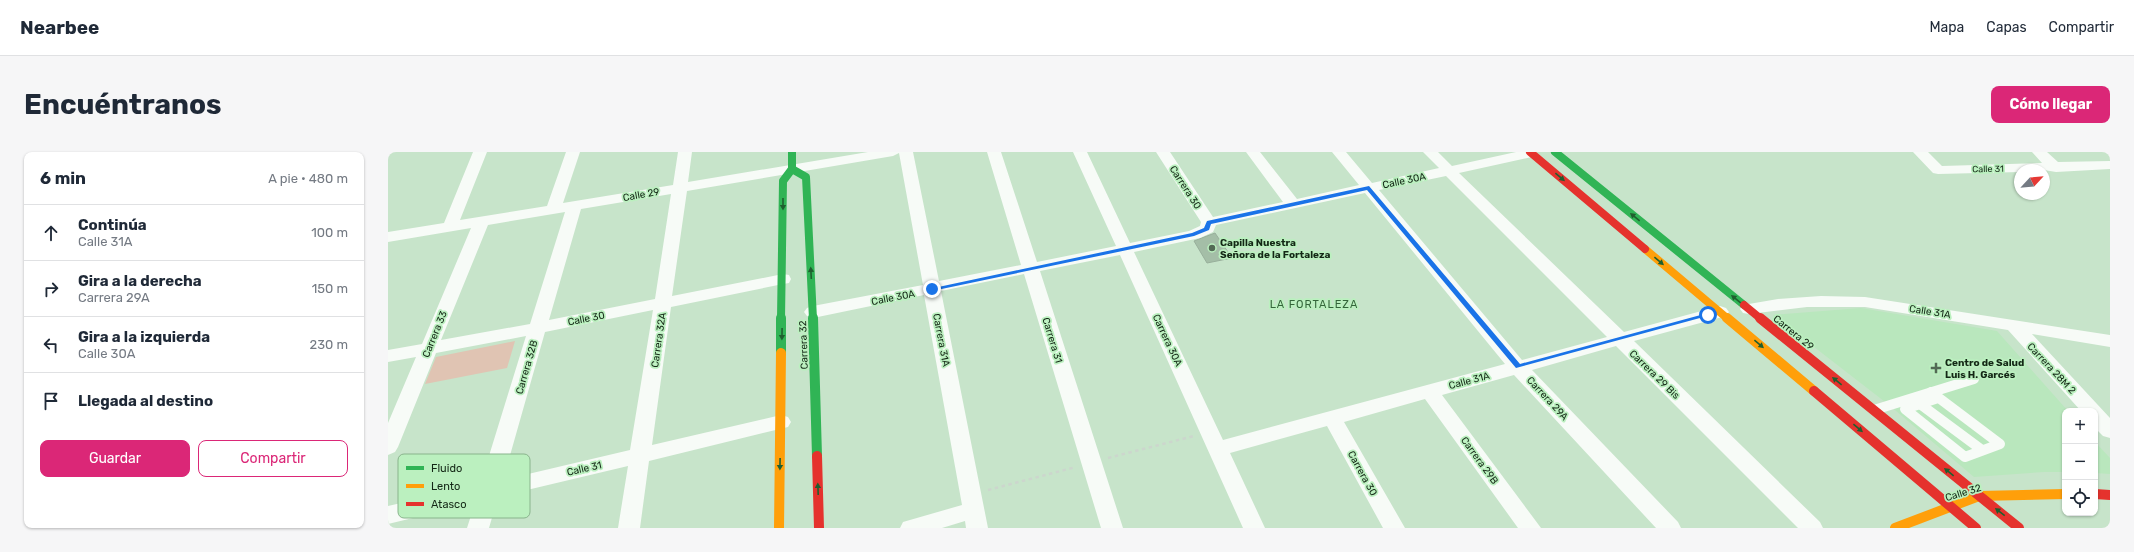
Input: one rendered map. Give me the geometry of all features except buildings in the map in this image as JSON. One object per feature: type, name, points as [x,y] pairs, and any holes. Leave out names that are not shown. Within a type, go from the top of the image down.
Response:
[{"type":"street","points":[[450,227],[480,152]]},
{"type":"street","points":[[553,209],[572,152]]},
{"type":"street","name":"Carrera 32A","points":[[629,528],[681,188],[685,152]]},
{"type":"street","name":"Carrera 32","points":[[779,528],[783,181],[792,169],[792,152]]},
{"type":"street","name":"Calle 29","points":[[388,237],[893,152]]},
{"type":"street","name":"Carrera 31A","points":[[906,152],[976,519]]},
{"type":"street","name":"Carrera 31","points":[[994,152],[1112,528]]},
{"type":"street","name":"Carrera 30A","points":[[1080,152],[1254,528]]},
{"type":"street","name":"Carrera 30","points":[[1163,152],[1209,222]]},
{"type":"street","points":[[1253,152],[1293,204]]},
{"type":"street","name":"Carrera 29A","points":[[1339,152],[1518,367],[1670,528]]},
{"type":"street","name":"Carrera 29 Bis","points":[[1430,152],[1812,528]]},
{"type":"street","points":[[1530,152],[1976,528]]},
{"type":"street","name":"Calle 30A","points":[[813,312],[1194,235],[1207,229],[1209,222],[1530,152]]},
{"type":"street","name":"Carrera 29","points":[[1555,152],[2019,528]]},
{"type":"street","name":"Calle 31","points":[[1920,152],[1938,170],[2056,168],[2110,165]]},
{"type":"street","points":[[2039,152],[2056,168]]},
{"type":"street","name":"Carrera 32","points":[[792,169],[806,177],[813,312],[819,528]]},
{"type":"street","name":"Carrera 32B","points":[[501,454],[574,206]]},
{"type":"street","name":"Carrera 33","points":[[388,447],[481,222]]},
{"type":"street","name":"Calle 30","points":[[388,356],[429,347],[538,328],[783,279]]},
{"type":"street","name":"Calle 31A","points":[[1749,310],[1796,303],[1852,302],[1894,306],[2110,341]]},
{"type":"street","name":"Calle 31A","points":[[1218,449],[1720,312]]},
{"type":"street","name":"Carrera 28M 2","points":[[2012,324],[2089,408]]},
{"type":"street","name":"Carrera 29B","points":[[1429,391],[1530,528]]},
{"type":"street","name":"Carrera 30","points":[[1332,418],[1394,528]]},
{"type":"street","points":[[2098,418],[2110,431]]},
{"type":"street","name":"Calle 31","points":[[530,480],[781,422]]},
{"type":"street","name":"Calle 32","points":[[1895,528],[1979,496],[2062,494]]},
{"type":"street","points":[[2098,494],[2110,495]]},
{"type":"street","name":"Calle 31","points":[[388,515],[398,513]]},
{"type":"street","name":"Carrera 32B","points":[[478,528],[481,518]]},
{"type":"street","points":[[911,528],[976,519]]},
{"type":"lane","points":[[1935,395],[2000,444],[1965,457],[1905,410],[1920,404],[1935,395],[1974,379]]},
{"type":"lane","points":[[1873,410],[1935,395]]},
{"type":"lane","points":[[1920,404],[1982,450]]},
{"type":"shaded area","name":"Centro de Salud Luis H. Garcés","points":[[1861,308],[1997,331],[2065,408],[2062,408],[2062,472],[1974,477],[1889,405],[1773,315]]},
{"type":"shaded area","points":[[515,341],[507,368],[425,384],[436,357]]},
{"type":"shaded area","points":[[2098,445],[2110,458],[2110,474],[2098,473]]},
{"type":"traffic: fast","points":[[781,353],[783,181],[792,169],[792,152]]},
{"type":"traffic: fast","points":[[1555,152],[1744,305]]},
{"type":"traffic: fast","points":[[792,169],[806,177],[813,312],[817,456]]},
{"type":"traffic: slow","points":[[1645,249],[1814,391]]},
{"type":"traffic: slow","points":[[779,528],[781,353]]},
{"type":"traffic: slow","points":[[1895,528],[1979,496],[2062,494]]},
{"type":"traffic: jam","points":[[1530,152],[1645,249]]},
{"type":"traffic: jam","points":[[1744,305],[2019,528]]},
{"type":"traffic: jam","points":[[1814,391],[1976,528]]},
{"type":"traffic: jam","points":[[817,456],[819,528]]},
{"type":"traffic: jam","points":[[2098,494],[2110,495]]},
{"type":"place","name":"Capilla Nuestra Señora de la Fortaleza","points":[[1212,248]]},
{"type":"place","name":"Centro de Salud Luis H. Garcés","points":[[1936,368]]},
{"type":"district","name":"LA FORTALEZA","points":[[1314,304]]},
{"type":"route","points":[[932,289],[1194,235],[1207,229],[1209,222],[1369,188],[1518,367],[1708,315]]}]
